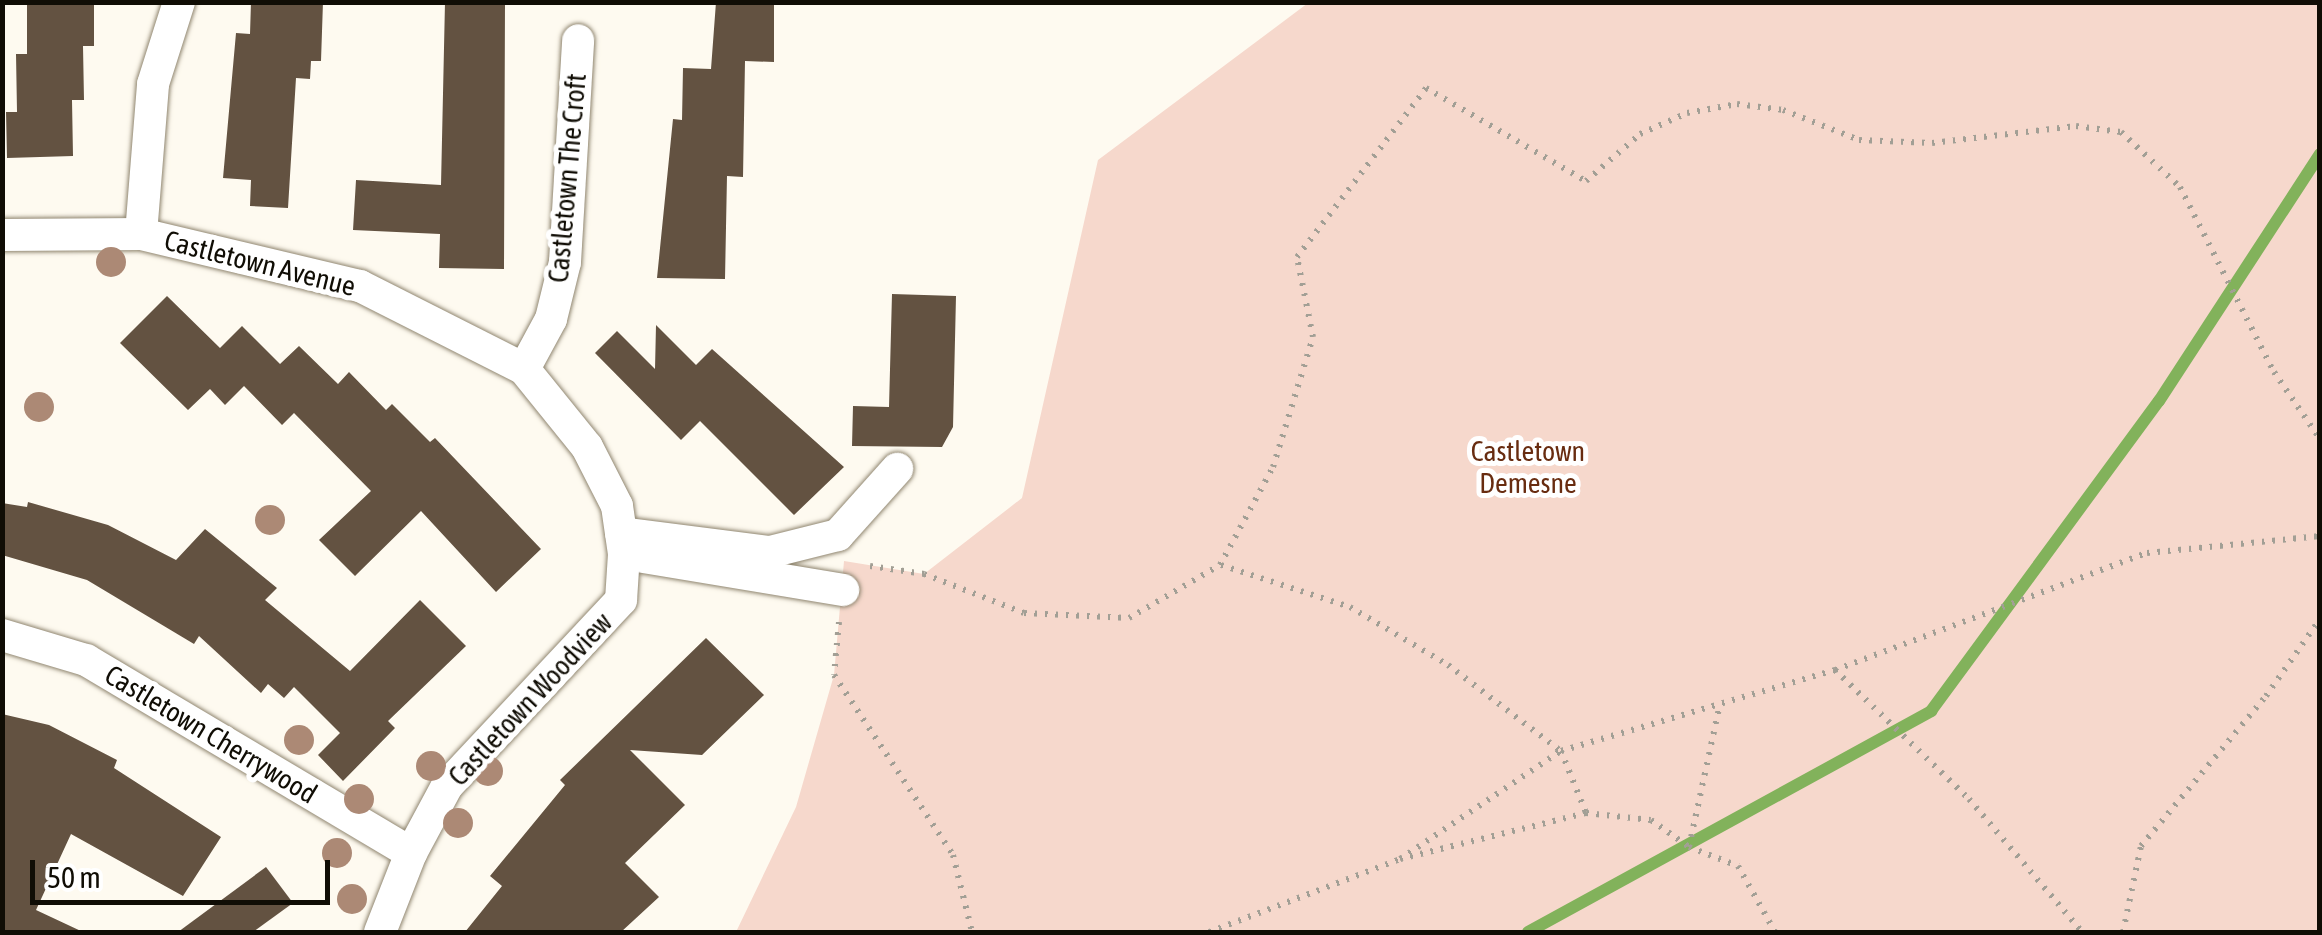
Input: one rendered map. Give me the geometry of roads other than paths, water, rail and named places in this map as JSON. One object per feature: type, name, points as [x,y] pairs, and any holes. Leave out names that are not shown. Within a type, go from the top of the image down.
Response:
[{"type":"street","points":[[142,234],[152,84],[179,2]]},
{"type":"street","name":"Castletown The Croft","points":[[524,368],[551,319],[566,262],[578,40]]},
{"type":"street","name":"Castletown Avenue","points":[[2,236],[142,234],[360,286],[524,368],[587,447],[617,506],[623,544]]},
{"type":"street","points":[[623,544],[770,552],[838,535],[897,470]]},
{"type":"street","points":[[623,544],[843,590]]},
{"type":"street","name":"Castletown Woodview","points":[[380,932],[410,853],[447,786],[621,600],[623,544]]},
{"type":"street","name":"Castletown Cherrywood","points":[[2,635],[116,676],[410,853]]},
{"type":"waterway","points":[[1528,932],[1931,711],[2159,401],[2320,154]]},
{"type":"park label","name":"Castletown Demesne","points":[[1528,467]]}]
